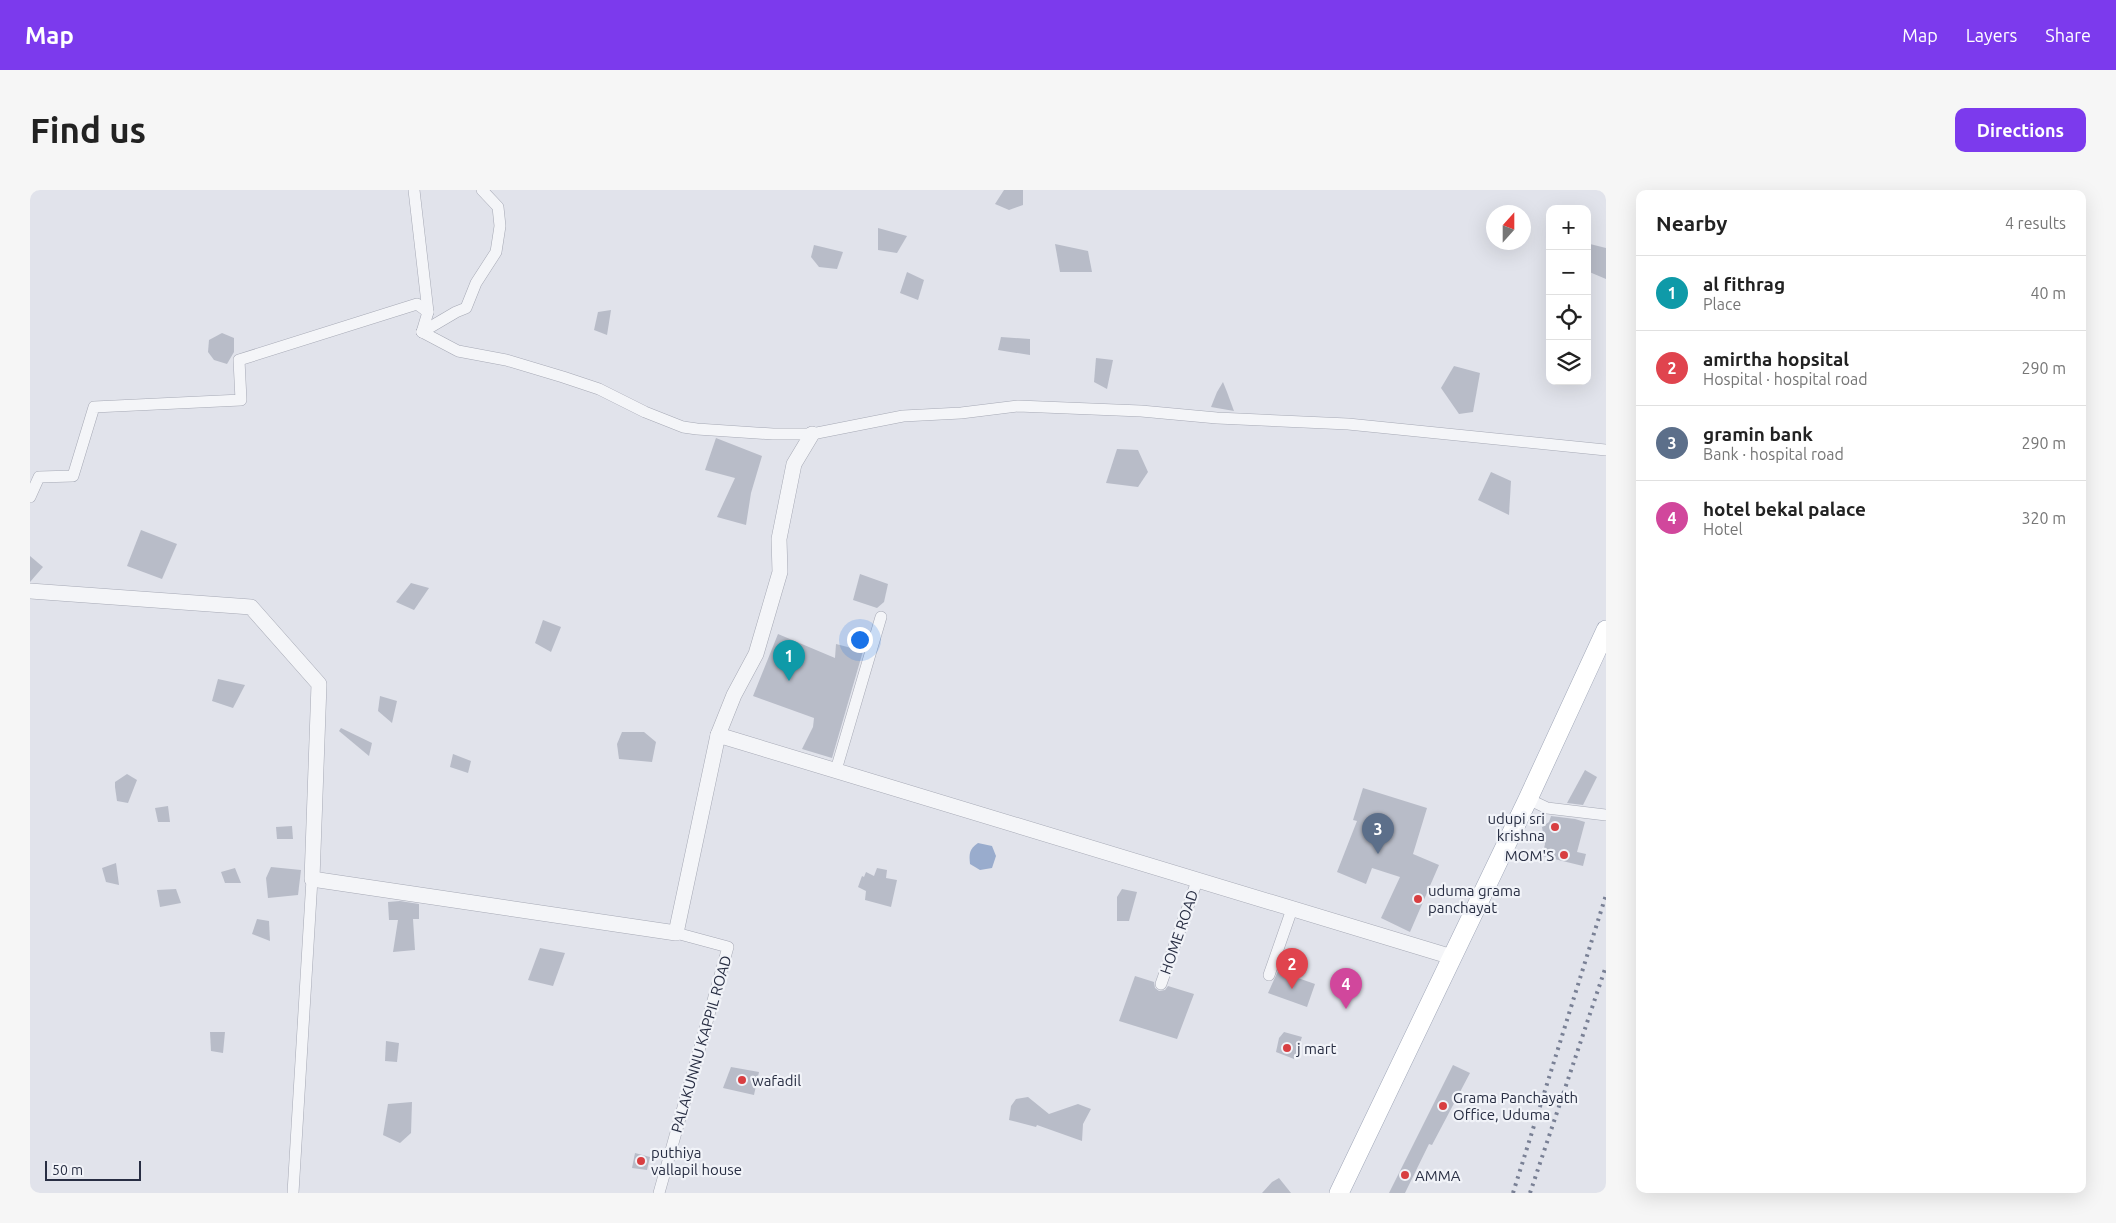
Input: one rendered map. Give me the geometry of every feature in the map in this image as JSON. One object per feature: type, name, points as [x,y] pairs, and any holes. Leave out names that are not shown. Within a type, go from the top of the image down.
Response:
[{"type":"main road","points":[[1339,1193],[1528,799],[1606,630]]},
{"type":"street","points":[[414,190],[428,312],[422,332]]},
{"type":"street","points":[[422,332],[466,308],[476,283],[496,252],[500,226],[498,206],[482,190]]},
{"type":"street","points":[[30,497],[39,477],[73,476],[94,407],[241,400],[239,360],[417,304],[428,312]]},
{"type":"street","points":[[422,332],[458,351],[506,360],[599,389],[645,412],[683,427],[773,434],[812,434],[903,416],[961,413],[1018,406],[1141,411],[1216,418],[1348,424],[1606,450]]},
{"type":"street","points":[[312,878],[676,933],[718,736],[734,695],[756,654],[780,572],[779,540],[794,464],[812,434]]},
{"type":"street","points":[[30,591],[251,607],[320,684],[312,878],[293,1193]]},
{"type":"street","points":[[836,770],[881,617]]},
{"type":"street","points":[[718,736],[1452,957]]},
{"type":"street","points":[[1528,799],[1547,808],[1606,815]]},
{"type":"street","name":"HOME ROAD","points":[[1161,984],[1196,881]]},
{"type":"street","points":[[1269,975],[1292,909]]},
{"type":"street","name":"PALAKUNNU KAPPIL ROAD","points":[[659,1193],[728,947],[676,933]]},
{"type":"water","points":[[978,843],[992,846],[996,856],[992,868],[980,870],[970,864],[970,852]]},
{"type":"building","points":[[1004,190],[1023,190],[1023,205],[1009,210],[995,204]]},
{"type":"building","points":[[878,228],[907,236],[897,253],[878,250]]},
{"type":"building","points":[[1055,244],[1088,251],[1092,272],[1060,272]]},
{"type":"building","points":[[1591,244],[1606,248],[1606,279],[1591,273]]},
{"type":"building","points":[[814,245],[843,252],[837,269],[819,267],[811,257]]},
{"type":"building","points":[[907,272],[924,280],[918,300],[900,293]]},
{"type":"building","points":[[611,310],[607,335],[594,330],[598,312]]},
{"type":"building","points":[[222,333],[234,338],[234,352],[227,364],[214,360],[208,352],[209,340]]},
{"type":"building","points":[[1001,337],[1030,339],[1030,355],[998,350]]},
{"type":"building","points":[[1096,358],[1113,360],[1107,389],[1094,382]]},
{"type":"building","points":[[1454,366],[1480,373],[1473,412],[1459,414],[1441,388]]},
{"type":"building","points":[[1223,382],[1234,411],[1211,407]]},
{"type":"building","points":[[716,438],[762,456],[751,493],[746,525],[717,517],[735,478],[705,470]]},
{"type":"building","points":[[1117,449],[1138,450],[1148,472],[1138,487],[1106,483]]},
{"type":"building","points":[[1491,472],[1511,481],[1509,515],[1478,500]]},
{"type":"building","points":[[141,530],[177,544],[162,579],[127,566]]},
{"type":"building","points":[[30,556],[43,567],[30,582]]},
{"type":"building","points":[[860,574],[888,584],[884,602],[877,608],[853,600]]},
{"type":"building","points":[[411,583],[429,588],[414,610],[396,602]]},
{"type":"building","points":[[543,620],[561,627],[551,652],[535,643]]},
{"type":"building","points":[[778,634],[835,658],[836,644],[863,651],[832,758],[802,749],[813,727],[814,718],[753,696]]},
{"type":"building","points":[[218,679],[245,685],[233,708],[212,701]]},
{"type":"building","points":[[380,696],[397,701],[392,723],[378,711]]},
{"type":"building","points":[[341,728],[372,743],[369,756],[339,731]]},
{"type":"building","points":[[622,732],[644,732],[656,742],[652,762],[619,759],[617,744]]},
{"type":"building","points":[[453,754],[471,761],[468,773],[450,767]]},
{"type":"building","points":[[1585,770],[1597,777],[1583,805],[1567,803]]},
{"type":"building","points":[[127,774],[137,780],[128,803],[117,801],[115,787],[115,782]]},
{"type":"building","points":[[1363,788],[1427,808],[1413,854],[1439,865],[1410,932],[1381,918],[1400,877],[1372,868],[1366,884],[1337,872],[1357,821],[1353,820]]},
{"type":"building","points":[[168,806],[170,822],[158,822],[155,808]]},
{"type":"building","points":[[1551,816],[1585,822],[1577,852],[1586,854],[1583,866],[1542,856],[1545,844],[1542,827],[1549,822]]},
{"type":"building","points":[[292,826],[293,839],[277,839],[276,827]]},
{"type":"building","points":[[116,863],[119,885],[106,882],[102,868]]},
{"type":"building","points":[[271,867],[301,870],[298,895],[268,898],[266,878]]},
{"type":"building","points":[[235,868],[241,883],[225,883],[221,872]]},
{"type":"building","points":[[877,868],[887,870],[886,878],[897,880],[891,907],[865,900],[866,891],[858,887],[862,876],[864,877],[866,872],[874,876]]},
{"type":"building","points":[[176,889],[181,903],[160,907],[157,890]]},
{"type":"building","points":[[1122,889],[1137,892],[1129,921],[1117,921],[1117,897]]},
{"type":"building","points":[[400,901],[419,904],[419,919],[413,919],[415,950],[393,952],[398,920],[389,920],[388,902]]},
{"type":"building","points":[[257,919],[269,921],[270,941],[252,934]]},
{"type":"building","points":[[540,948],[565,953],[553,986],[528,980]]},
{"type":"building","points":[[1278,971],[1315,984],[1307,1007],[1268,993]]},
{"type":"building","points":[[1135,976],[1154,982],[1155,988],[1159,991],[1165,990],[1168,986],[1194,994],[1177,1039],[1119,1021]]},
{"type":"building","points":[[210,1032],[225,1032],[223,1053],[211,1051]]},
{"type":"building","name":"j mart","points":[[1284,1032],[1302,1037],[1294,1059],[1276,1052],[1279,1038]]},
{"type":"building","points":[[386,1041],[399,1043],[397,1062],[385,1061]]},
{"type":"building","name":"Grama Panchayath Office, Uduma","points":[[1453,1065],[1470,1073],[1432,1145],[1429,1144],[1405,1193],[1389,1193]]},
{"type":"building","name":"wafadil","points":[[731,1067],[759,1072],[754,1095],[723,1088]]},
{"type":"building","points":[[1028,1097],[1049,1114],[1078,1104],[1091,1109],[1083,1124],[1082,1141],[1037,1125],[1036,1127],[1009,1120],[1011,1106],[1016,1099]]},
{"type":"building","points":[[412,1102],[411,1133],[400,1143],[383,1135],[388,1104]]},
{"type":"building","name":"puthiya vallapil house","points":[[635,1153],[650,1157],[647,1170],[632,1168]]},
{"type":"building","points":[[1279,1178],[1291,1193],[1262,1193],[1272,1182]]},
{"type":"railway","points":[[1513,1193],[1606,895]]},
{"type":"railway","points":[[1530,1193],[1606,966]]},
{"type":"place","name":"al fithrag","points":[[789,681]]},
{"type":"place","name":"udupi sri krishna","points":[[1555,827]]},
{"type":"place","name":"gramin bank","points":[[1378,854]]},
{"type":"place","name":"MOM'S","points":[[1564,855]]},
{"type":"place","name":"uduma grama panchayat","points":[[1418,899]]},
{"type":"place","name":"amirtha hopsital","points":[[1292,989]]},
{"type":"place","name":"hotel bekal palace","points":[[1346,1009]]},
{"type":"place","name":"j mart","points":[[1287,1048]]},
{"type":"place","name":"wafadil","points":[[742,1080]]},
{"type":"place","name":"Grama Panchayath Office, Uduma","points":[[1443,1106]]},
{"type":"place","name":"puthiya vallapil house","points":[[641,1161]]},
{"type":"place","name":"AMMA","points":[[1405,1175]]}]
